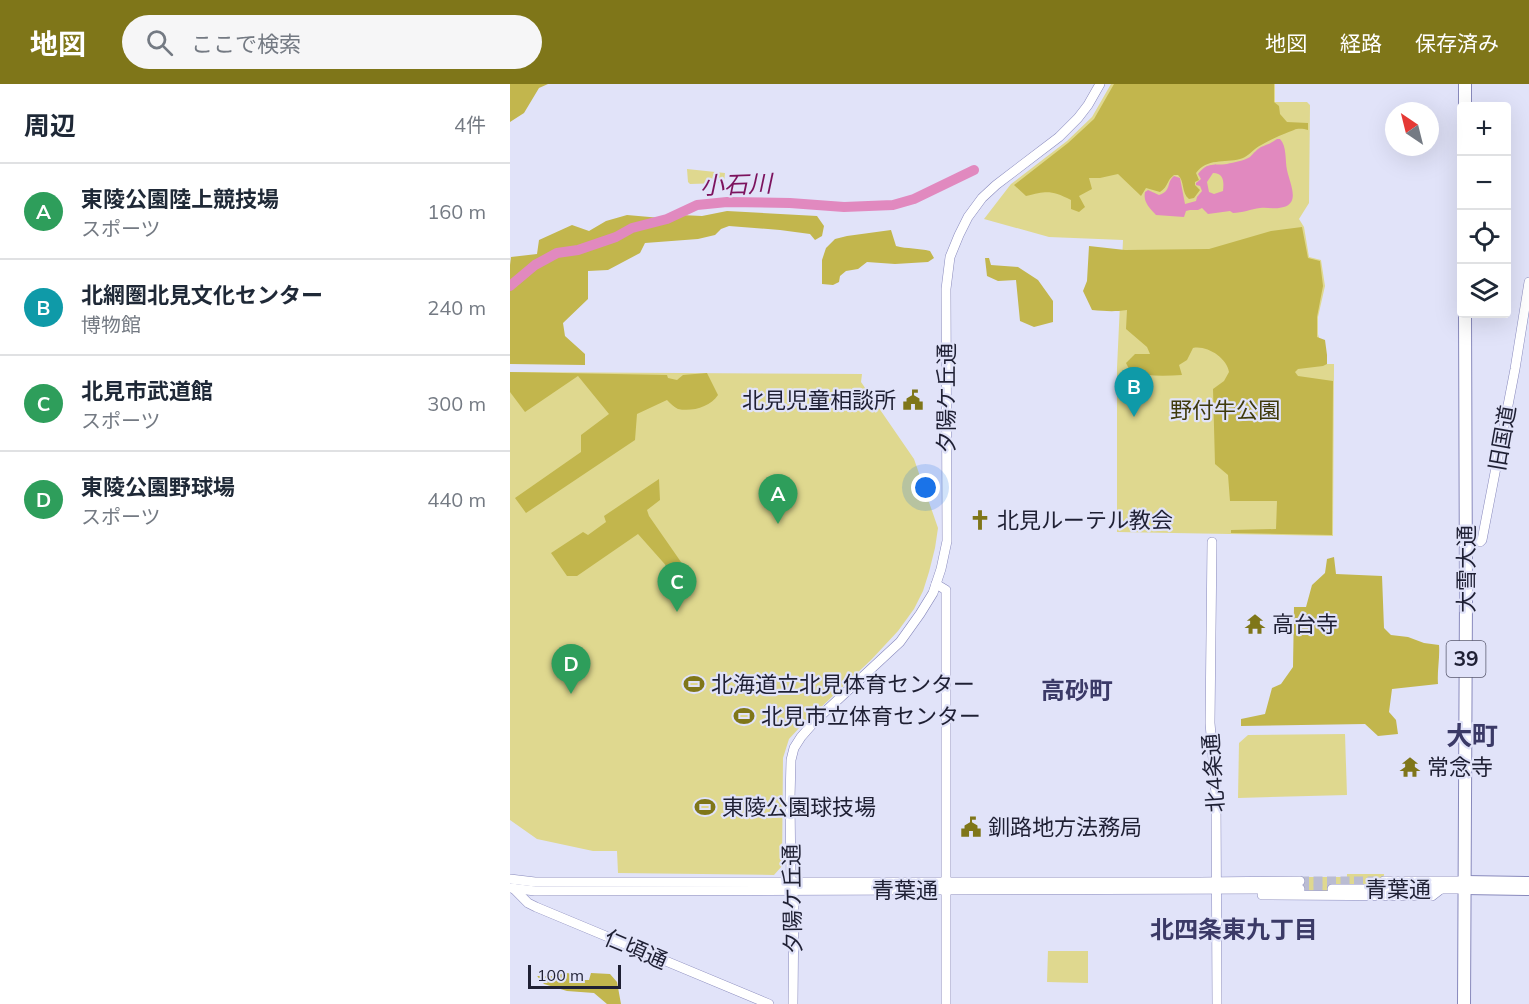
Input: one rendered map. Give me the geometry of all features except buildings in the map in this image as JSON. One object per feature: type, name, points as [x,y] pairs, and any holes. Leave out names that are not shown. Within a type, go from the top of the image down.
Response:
[{"type":"highway","points":[[1466,84],[1466,102]]},
{"type":"highway","name":"大雪大通","points":[[1464,1004],[1465,318]]},
{"type":"main road","points":[[1465,885],[1529,882]]},
{"type":"main road","points":[[1465,885],[1529,890]]},
{"type":"street","name":"夕陽ケ丘通","points":[[793,1004],[794,902],[791,760],[794,748],[815,721],[900,642],[933,593],[947,541],[946,289],[950,257],[968,217],[982,198],[1078,118],[1089,105],[1100,84]]},
{"type":"street","name":"旧国道","points":[[1466,542],[1482,540],[1515,369],[1529,282]]},
{"type":"street","name":"北4条通","points":[[1212,542],[1210,723],[1216,794],[1217,1004]]},
{"type":"street","points":[[936,584],[946,590],[946,1004]]},
{"type":"street","name":"青葉通","points":[[1384,881],[1465,885]]},
{"type":"street","name":"青葉通","points":[[511,885],[535,882],[792,886],[1300,885]]},
{"type":"street","name":"仁頃通","points":[[511,885],[528,903],[536,907],[768,1004]]},
{"type":"street","name":"青葉通","points":[[1332,889],[1441,889],[1465,885]]},
{"type":"street","points":[[1216,886],[1232,895],[1432,896],[1441,889]]},
{"type":"green space","points":[[510,84],[548,84],[539,88],[524,113],[510,122]]},
{"type":"green space","name":"野付牛公園","points":[[1111,84],[1275,84],[1275,102],[1307,102],[1310,105],[1309,203],[1299,219],[1304,227],[1309,257],[1321,260],[1325,286],[1318,317],[1318,334],[1325,364],[1334,364],[1333,536],[1117,532],[1117,368],[1123,240],[1049,237],[984,219],[1011,184],[1067,141],[1092,117]]},
{"type":"green space","points":[[1114,84],[1274,84],[1274,102],[1279,106],[1280,114],[1287,122],[1308,123],[1308,130],[1297,129],[1279,136],[1240,159],[1205,165],[1196,173],[1199,180],[1195,182],[1195,185],[1200,190],[1194,198],[1189,199],[1178,175],[1171,177],[1160,192],[1146,188],[1141,196],[1118,174],[1089,178],[1092,189],[1079,196],[1085,207],[1079,212],[1071,209],[1071,200],[1058,194],[1044,192],[1026,196],[1014,185],[1068,143],[1094,119]]},
{"type":"green space","points":[[687,169],[725,173],[724,183],[690,184]]},
{"type":"green space","points":[[727,211],[817,216],[824,226],[822,236],[815,240],[810,234],[729,226],[721,229],[715,235],[698,239],[645,243],[640,253],[608,270],[588,271],[588,299],[563,323],[565,336],[585,354],[585,365],[510,364],[511,257],[537,254],[539,240],[572,225],[589,231],[606,221],[627,215],[661,218],[681,215],[702,216]]},
{"type":"green space","points":[[1302,227],[1308,258],[1320,261],[1323,286],[1317,317],[1317,337],[1325,340],[1327,364],[1298,369],[1295,372],[1298,376],[1333,381],[1332,535],[1231,533],[1231,530],[1276,529],[1277,501],[1230,501],[1228,475],[1215,464],[1213,389],[1224,381],[1229,372],[1227,367],[1216,354],[1204,349],[1193,348],[1187,360],[1179,365],[1182,375],[1149,375],[1130,371],[1126,363],[1135,354],[1150,354],[1147,347],[1126,329],[1127,310],[1092,310],[1083,291],[1087,281],[1089,246],[1125,250],[1209,249],[1271,231]]},
{"type":"green space","points":[[891,230],[896,246],[930,251],[934,258],[928,262],[895,264],[867,262],[858,269],[846,271],[840,276],[839,282],[833,285],[822,284],[822,260],[826,248],[835,239]]},
{"type":"green space","points":[[985,258],[989,258],[991,265],[1018,267],[1038,280],[1053,301],[1053,322],[1034,327],[1020,321],[1016,280],[998,281],[987,276]]},
{"type":"green space","points":[[510,372],[862,374],[861,382],[914,459],[938,528],[923,591],[914,609],[898,631],[789,739],[783,758],[782,866],[774,875],[618,873],[617,851],[593,851],[537,839],[510,820]]},
{"type":"green space","points":[[510,372],[667,375],[668,378],[677,380],[683,375],[707,373],[718,395],[710,403],[695,409],[678,409],[667,400],[637,414],[635,440],[526,513],[515,498],[581,452],[581,435],[609,414],[578,376],[525,412],[510,392]]},
{"type":"green space","points":[[659,479],[660,500],[647,510],[681,562],[670,570],[638,534],[577,576],[567,576],[551,553],[583,532],[588,535],[606,522],[604,516]]},
{"type":"green space","points":[[1334,557],[1336,574],[1382,576],[1384,628],[1391,635],[1439,645],[1438,684],[1392,689],[1389,712],[1396,720],[1398,734],[1378,736],[1365,724],[1241,726],[1241,719],[1265,714],[1272,688],[1281,684],[1293,667],[1294,607],[1306,607],[1312,585],[1325,573],[1327,559]]},
{"type":"green space","points":[[1345,734],[1347,795],[1238,798],[1239,743],[1248,735]]},
{"type":"green space","points":[[1347,874],[1384,874],[1383,887],[1332,892],[1300,892],[1300,877],[1347,877]]},
{"type":"green space","points":[[1048,951],[1088,951],[1088,983],[1047,982]]},
{"type":"green space","points":[[591,973],[610,974],[617,982],[621,1004],[607,1004],[594,993],[567,991],[544,984],[537,976],[576,974],[578,980],[589,980]]},
{"type":"shaded area","points":[[1280,139],[1284,146],[1293,194],[1290,203],[1286,206],[1236,213],[1230,211],[1208,214],[1202,208],[1186,211],[1184,217],[1156,215],[1146,202],[1145,192],[1148,190],[1159,195],[1163,193],[1174,176],[1180,178],[1185,204],[1196,201],[1202,191],[1200,186],[1196,185],[1201,179],[1198,174],[1205,167],[1245,160],[1256,150]],"holes":[[[1213,173],[1217,173],[1223,179],[1223,191],[1214,194],[1209,192],[1207,182]]]},
{"type":"waterway","name":"小石川","points":[[510,286],[535,265],[557,253],[578,250],[616,237],[632,228],[667,219],[697,205],[727,202],[844,207],[893,205],[914,199],[974,170]]},
{"type":"tunnel","points":[[1300,881],[1384,881]]},
{"type":"tunnel","points":[[1300,889],[1332,889]]},
{"type":"place","name":"北見児童相談所","points":[[913,400]]},
{"type":"place","name":"北網圏北見文化センター","points":[[1134,417]]},
{"type":"place","name":"北見ルーテル教会","points":[[980,520]]},
{"type":"place","name":"東陵公園陸上競技場","points":[[778,524]]},
{"type":"place","name":"北見市武道館","points":[[677,612]]},
{"type":"place","name":"高台寺","points":[[1255,624]]},
{"type":"place","name":"北海道立北見体育センター","points":[[694,684]]},
{"type":"place","name":"東陵公園野球場","points":[[571,694]]},
{"type":"place","name":"北見市立体育センター","points":[[744,716]]},
{"type":"place","name":"常念寺","points":[[1410,767]]},
{"type":"place","name":"東陵公園球技場","points":[[705,807]]},
{"type":"place","name":"釧路地方法務局","points":[[971,827]]},
{"type":"district","name":"高砂町","points":[[1077,691]]},
{"type":"district","name":"大町","points":[[1472,736]]},
{"type":"district","name":"北四条東九丁目","points":[[1234,930]]}]
